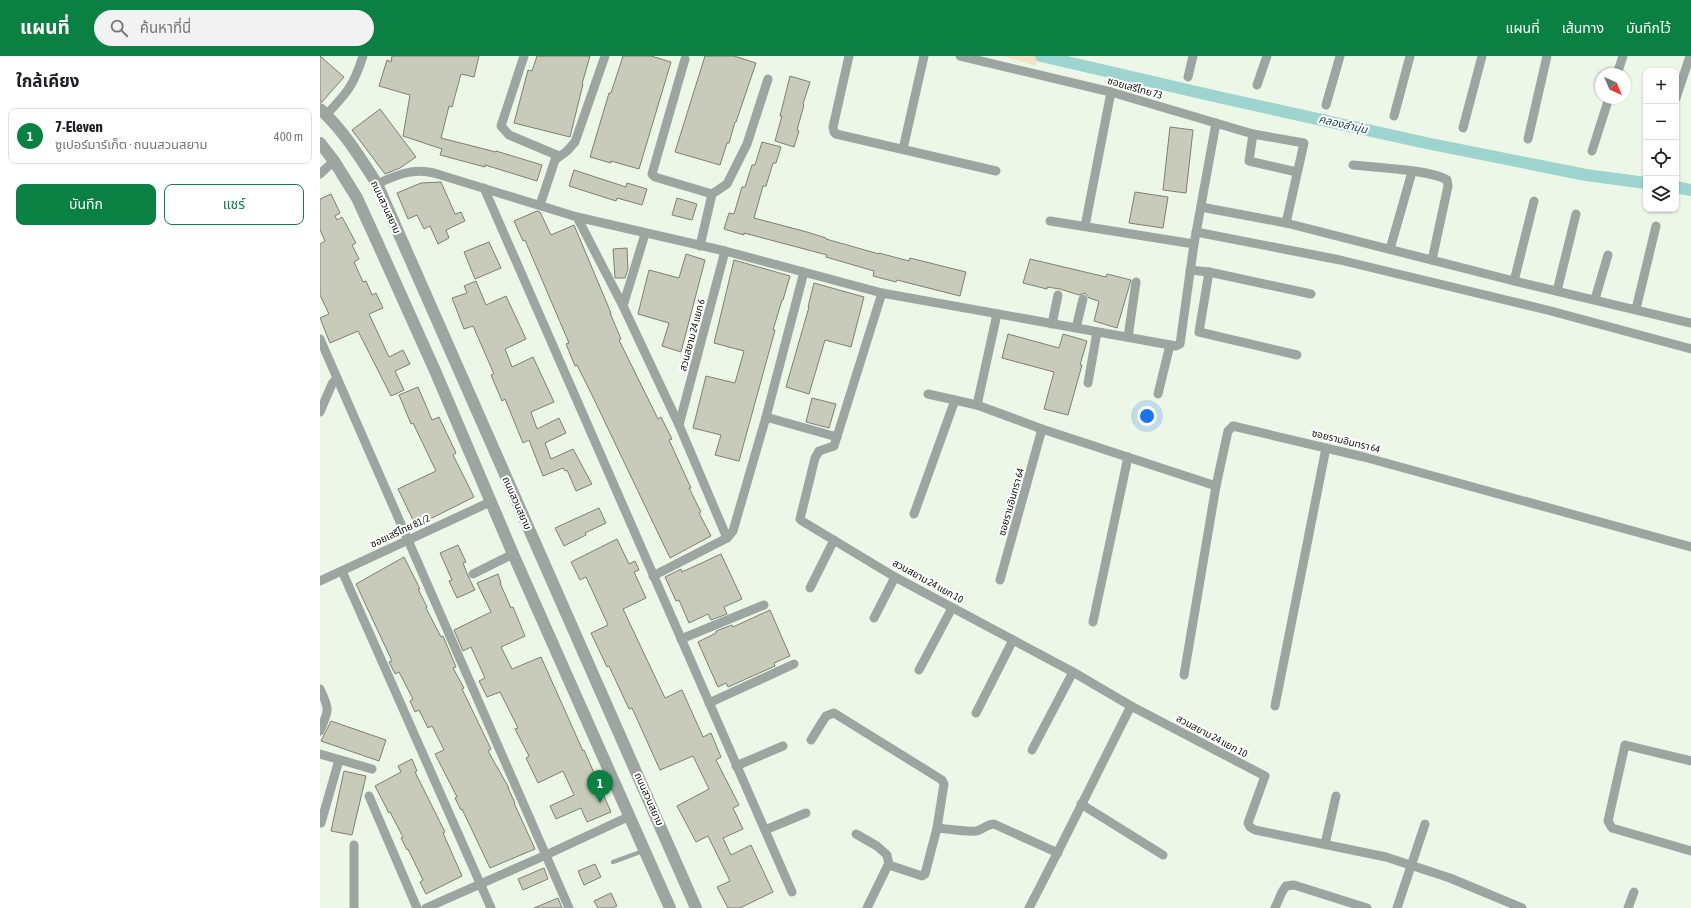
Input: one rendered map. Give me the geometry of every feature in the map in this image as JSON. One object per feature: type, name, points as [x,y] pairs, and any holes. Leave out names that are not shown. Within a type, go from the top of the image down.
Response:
[{"type":"street","points":[[323,112],[350,89],[363,56]]},
{"type":"street","points":[[524,56],[501,126],[509,135],[559,156]]},
{"type":"street","points":[[540,205],[555,160],[567,151],[575,142],[605,56]]},
{"type":"street","points":[[849,56],[833,127],[836,134],[996,171]]},
{"type":"street","points":[[903,149],[924,56]]},
{"type":"street","name":"ซอยเสรีไทย 73","points":[[960,56],[1111,92],[1254,134],[1304,143],[1298,172]]},
{"type":"street","points":[[1188,77],[1193,56]]},
{"type":"street","points":[[1257,86],[1266,56]]},
{"type":"street","points":[[1326,105],[1340,56]]},
{"type":"street","points":[[1394,116],[1410,56]]},
{"type":"street","points":[[1463,128],[1482,56]]},
{"type":"street","points":[[1528,139],[1548,56]]},
{"type":"street","points":[[1619,68],[1623,56]]},
{"type":"street","points":[[1679,89],[1690,56]]},
{"type":"street","points":[[685,59],[653,175],[712,194]]},
{"type":"street","points":[[700,246],[712,194],[727,184],[748,144],[768,79]]},
{"type":"street","points":[[1085,226],[1111,92]]},
{"type":"street","points":[[1592,151],[1607,104]]},
{"type":"street","name":"ถนนสวนสยาม","points":[[323,112],[344,136],[377,184],[696,908]]},
{"type":"street","points":[[377,184],[397,175],[413,171],[424,171],[577,217],[645,234],[725,251],[882,293],[1176,346],[1180,344],[1194,244],[1216,123]]},
{"type":"street","points":[[1254,134],[1249,161],[1252,163],[1298,172],[1286,223]]},
{"type":"street","points":[[320,143],[334,161],[357,198],[436,372],[490,502],[670,908]]},
{"type":"street","points":[[320,174],[334,161]]},
{"type":"street","points":[[1353,165],[1412,172],[1442,177],[1447,180],[1448,186],[1432,260]]},
{"type":"street","points":[[1390,249],[1412,172]]},
{"type":"street","points":[[484,188],[680,639],[792,892]]},
{"type":"street","points":[[1514,281],[1534,202]]},
{"type":"street","points":[[1201,207],[1286,223],[1514,281],[1691,323]]},
{"type":"street","points":[[1557,291],[1576,214]]},
{"type":"street","points":[[577,217],[623,306],[679,425],[727,538]]},
{"type":"street","points":[[1050,221],[1194,244]]},
{"type":"street","points":[[1636,309],[1656,226]]},
{"type":"street","points":[[1196,232],[1348,262],[1551,311],[1691,349]]},
{"type":"street","points":[[623,306],[645,234]]},
{"type":"street","name":"สวนสยาม 24 แยก 6","points":[[679,425],[725,251]]},
{"type":"street","points":[[1594,299],[1608,255]]},
{"type":"street","points":[[1190,270],[1209,272],[1311,294]]},
{"type":"street","points":[[653,576],[727,538],[733,531],[766,417],[804,272]]},
{"type":"street","points":[[1209,272],[1199,332],[1297,355]]},
{"type":"street","points":[[1128,337],[1136,282]]},
{"type":"street","name":"สวนสยาม 24 แยก 10","points":[[882,293],[834,446],[819,452],[815,458],[800,519],[895,577],[1073,672],[1131,706],[1265,776],[1248,824],[1250,827],[1255,830],[1326,844]]},
{"type":"street","points":[[1052,324],[1058,295]]},
{"type":"street","points":[[1076,328],[1083,299]]},
{"type":"street","points":[[977,405],[997,314]]},
{"type":"street","points":[[1088,383],[1097,332]]},
{"type":"street","points":[[320,339],[569,908]]},
{"type":"street","points":[[1158,394],[1170,345]]},
{"type":"street","points":[[436,372],[456,363]]},
{"type":"street","points":[[320,412],[332,384],[337,378]]},
{"type":"street","points":[[928,394],[977,405],[1042,429],[1216,486],[1184,675]]},
{"type":"street","points":[[914,514],[955,400]]},
{"type":"street","points":[[766,417],[837,437]]},
{"type":"street","name":"ซอยรามอินทรา 64","points":[[1216,486],[1228,431],[1233,426],[1364,456],[1691,547]]},
{"type":"street","name":"ซอยรามอินทรา 64","points":[[1000,580],[1042,429]]},
{"type":"street","points":[[1275,706],[1326,448]]},
{"type":"street","points":[[1093,622],[1128,457]]},
{"type":"street","name":"ซอยเสรีไทย 81/2","points":[[320,581],[490,502]]},
{"type":"street","points":[[810,588],[834,540]]},
{"type":"street","points":[[473,574],[513,554]]},
{"type":"street","points":[[342,571],[479,885],[491,908]]},
{"type":"street","points":[[874,618],[895,577]]},
{"type":"street","points":[[680,639],[764,605]]},
{"type":"street","points":[[919,670],[952,608]]},
{"type":"street","points":[[976,713],[1013,640]]},
{"type":"street","points":[[709,703],[794,664]]},
{"type":"street","points":[[1032,750],[1073,672]]},
{"type":"street","points":[[320,689],[328,706],[328,713],[320,731]]},
{"type":"street","points":[[1029,908],[1058,853],[1080,804],[1131,706]]},
{"type":"street","points":[[811,740],[826,716],[834,713],[942,780],[944,788],[937,828],[925,874],[923,876],[889,865]]},
{"type":"street","points":[[1691,761],[1625,745],[1608,821],[1612,828],[1691,851]]},
{"type":"street","points":[[736,766],[784,746]]},
{"type":"street","points":[[320,754],[372,768]]},
{"type":"street","points":[[321,823],[339,760]]},
{"type":"street","points":[[369,796],[417,908]]},
{"type":"street","points":[[1336,796],[1326,844],[1386,857],[1450,878],[1522,908]]},
{"type":"street","points":[[1080,804],[1163,855]]},
{"type":"street","points":[[765,830],[806,813]]},
{"type":"street","points":[[426,908],[630,816]]},
{"type":"street","points":[[937,828],[974,831],[994,824],[1058,853]]},
{"type":"street","points":[[1397,908],[1425,824]]},
{"type":"street","points":[[856,834],[877,846],[887,855],[889,865],[867,908]]},
{"type":"street","points":[[354,845],[354,908]]},
{"type":"street","points":[[1275,908],[1286,886],[1294,885],[1367,908]]},
{"type":"street","points":[[1628,908],[1634,892]]},
{"type":"lane","points":[[613,862],[645,851]]},
{"type":"shaded area","points":[[1003,56],[1038,56],[1036,66]]},
{"type":"building","points":[[320,56],[344,77],[322,102],[320,102]]},
{"type":"building","points":[[392,56],[479,56],[474,77],[461,74],[452,107],[449,106],[441,138],[496,151],[542,165],[537,181],[485,165],[485,167],[440,155],[442,149],[403,136],[410,95],[379,86],[387,60],[391,62]]},
{"type":"building","points":[[537,56],[590,56],[570,137],[514,123],[528,70],[532,71]]},
{"type":"building","points":[[623,56],[651,56],[671,62],[639,169],[590,157],[609,93],[611,93]]},
{"type":"building","points":[[705,56],[734,56],[756,63],[720,165],[675,152]]},
{"type":"building","points":[[790,76],[810,82],[803,104],[797,130],[799,131],[794,147],[775,141]]},
{"type":"building","points":[[380,109],[416,157],[400,168],[385,174],[352,130]]},
{"type":"building","points":[[1170,127],[1193,130],[1186,193],[1163,190]]},
{"type":"building","points":[[762,142],[781,147],[776,163],[773,163],[766,186],[763,186],[754,218],[807,232],[879,254],[909,261],[910,258],[966,272],[960,296],[897,280],[896,282],[873,276],[874,271],[826,257],[827,255],[724,229],[729,213],[734,214],[742,187],[745,187],[752,165],[755,165]]},
{"type":"building","points":[[574,170],[626,187],[627,183],[647,189],[642,205],[617,198],[616,201],[569,186]]},
{"type":"building","points":[[441,182],[455,214],[461,212],[465,221],[446,230],[449,238],[438,244],[430,226],[424,229],[417,215],[408,219],[397,193],[421,183]]},
{"type":"building","points":[[1135,192],[1168,197],[1163,228],[1129,223]]},
{"type":"building","points":[[331,194],[340,213],[335,216],[337,220],[342,217],[356,243],[352,245],[359,259],[354,262],[363,282],[366,281],[372,295],[376,293],[383,308],[369,314],[389,357],[403,350],[410,364],[395,371],[404,390],[391,396],[358,331],[330,343],[320,318],[329,314],[320,295],[320,244],[325,241],[320,230],[320,199]]},
{"type":"building","points":[[677,198],[697,204],[692,220],[672,215]]},
{"type":"building","points":[[537,211],[540,212],[551,235],[574,225],[611,313],[621,339],[619,340],[658,419],[661,417],[672,439],[669,440],[691,488],[689,488],[701,512],[699,513],[711,536],[670,558],[591,393],[577,365],[575,366],[566,344],[569,343],[525,240],[523,241],[514,221]]},
{"type":"building","points":[[489,242],[501,268],[475,279],[464,252]]},
{"type":"building","points":[[627,248],[628,269],[625,278],[615,278],[613,249]]},
{"type":"building","points":[[686,254],[705,260],[681,352],[662,346],[669,323],[638,314],[649,270],[679,278]]},
{"type":"building","points":[[1030,259],[1106,277],[1107,274],[1131,280],[1117,328],[1094,321],[1099,301],[1089,298],[1085,293],[1079,295],[1060,289],[1047,287],[1047,289],[1023,283]]},
{"type":"building","points":[[734,260],[790,276],[773,330],[775,330],[739,461],[715,455],[721,435],[693,428],[706,376],[735,383],[744,351],[714,343]]},
{"type":"building","points":[[476,281],[486,305],[506,296],[526,339],[505,349],[512,367],[533,357],[554,402],[531,412],[537,429],[559,418],[566,433],[545,443],[551,459],[573,449],[592,484],[576,491],[567,470],[565,471],[563,468],[543,476],[529,440],[523,443],[505,399],[502,401],[491,375],[494,374],[473,326],[464,329],[452,298],[467,293],[464,286]]},
{"type":"building","points":[[814,283],[864,297],[851,347],[825,340],[809,394],[786,387],[809,307]]},
{"type":"building","points":[[1008,334],[1059,348],[1063,334],[1087,341],[1068,415],[1044,409],[1054,372],[1002,358]]},
{"type":"building","points":[[418,387],[432,420],[439,417],[456,453],[453,455],[474,497],[416,526],[398,489],[436,471],[413,423],[411,424],[399,395]]},
{"type":"building","points":[[812,398],[836,404],[829,428],[806,422]]},
{"type":"building","points":[[599,508],[606,523],[585,533],[586,535],[564,546],[555,528]]},
{"type":"building","points":[[617,539],[629,564],[635,561],[639,570],[634,572],[646,598],[623,609],[665,698],[682,690],[703,737],[711,733],[721,757],[716,760],[739,805],[733,808],[743,829],[723,838],[731,855],[751,845],[773,892],[740,908],[728,908],[717,887],[730,881],[708,836],[696,842],[677,806],[709,789],[693,756],[660,770],[632,708],[629,709],[609,666],[607,667],[591,633],[608,625],[586,577],[580,580],[571,562]]},
{"type":"building","points":[[458,545],[466,562],[463,563],[475,590],[457,598],[449,581],[452,580],[440,553]]},
{"type":"building","points":[[721,554],[742,599],[724,607],[727,614],[711,620],[708,614],[689,623],[679,600],[676,601],[665,577],[681,569],[682,572]]},
{"type":"building","points":[[404,557],[420,589],[418,589],[427,607],[426,608],[441,637],[443,636],[456,667],[453,668],[464,688],[462,689],[491,749],[488,751],[509,788],[514,803],[535,849],[490,868],[435,754],[444,750],[432,726],[428,728],[419,710],[415,712],[410,701],[413,699],[399,672],[395,674],[389,662],[392,661],[356,584]]},
{"type":"building","points":[[498,574],[500,583],[511,608],[513,607],[525,636],[501,647],[512,669],[541,657],[611,812],[587,822],[581,808],[556,819],[550,806],[574,795],[563,771],[538,783],[526,758],[529,756],[515,729],[518,728],[500,692],[487,697],[479,681],[485,678],[471,647],[463,651],[454,630],[491,612],[477,583]]},
{"type":"building","points":[[770,610],[790,656],[774,663],[775,666],[728,687],[726,683],[718,687],[698,642],[716,633],[716,631],[732,625],[733,627]]},
{"type":"building","points":[[331,721],[386,740],[379,761],[321,741]]},
{"type":"building","points":[[412,759],[417,771],[415,772],[445,832],[443,833],[462,876],[426,894],[420,882],[423,880],[401,838],[403,837],[375,786],[401,772],[398,766]]},
{"type":"building","points":[[344,771],[366,776],[352,835],[331,831]]},
{"type":"building","points":[[595,864],[601,877],[584,885],[578,871]]},
{"type":"building","points":[[544,868],[548,879],[523,890],[518,879]]},
{"type":"building","points":[[611,893],[617,906],[612,908],[598,908],[594,901]]},
{"type":"building","points":[[558,898],[562,908],[534,908]]},
{"type":"waterway","name":"คลองลำนุ่น","points":[[1041,56],[1426,143],[1586,175],[1643,183]]},
{"type":"waterway","name":"คลองลำนุ่น","points":[[1679,188],[1691,190]]},
{"type":"place","name":"7-Eleven","points":[[600,803]]}]
